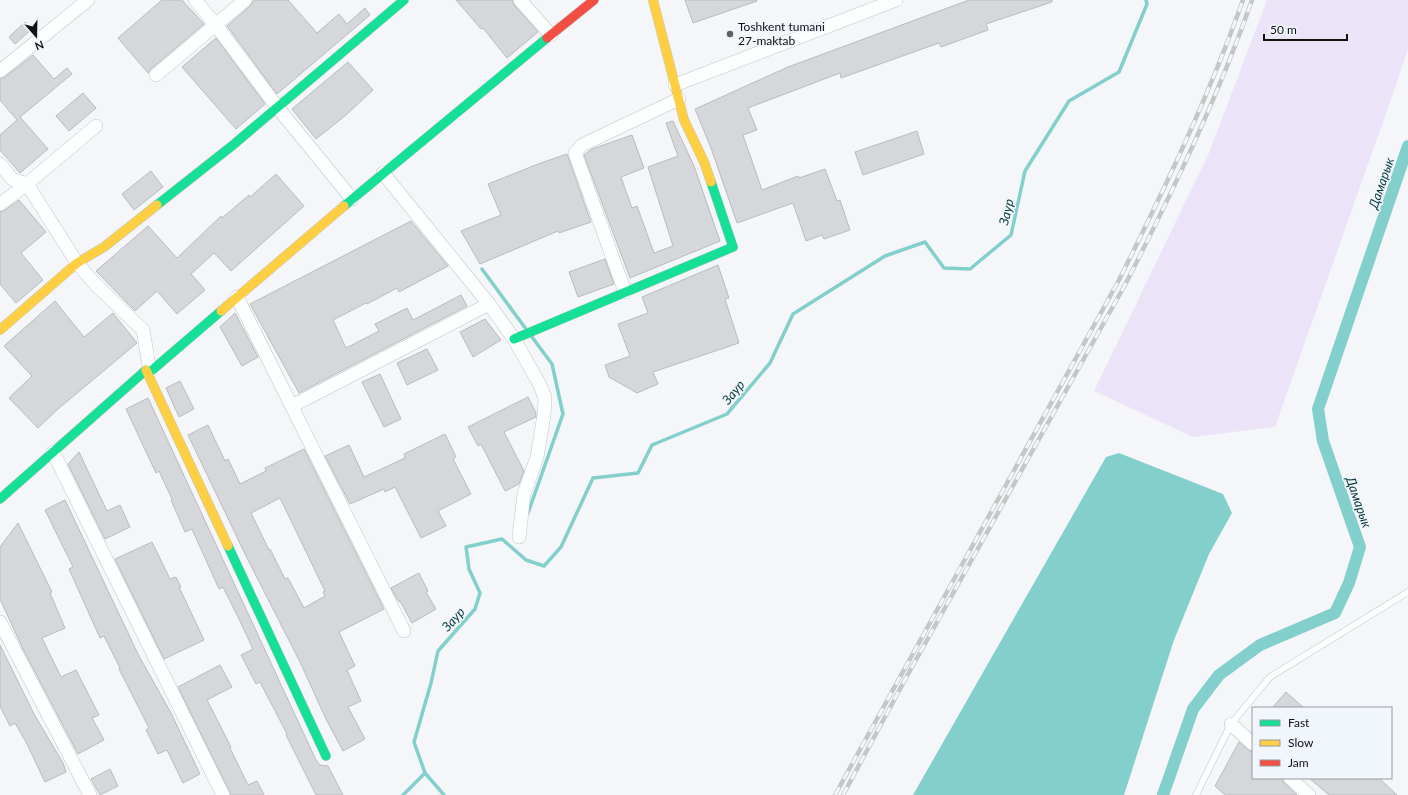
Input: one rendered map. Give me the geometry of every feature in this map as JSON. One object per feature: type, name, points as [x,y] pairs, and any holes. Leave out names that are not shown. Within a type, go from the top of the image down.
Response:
[{"type":"street","points":[[0,71],[88,0]]},
{"type":"street","points":[[195,0],[215,24],[278,108],[352,199]]},
{"type":"street","points":[[156,75],[245,0]]},
{"type":"street","points":[[0,330],[77,263],[104,247],[233,145],[404,0]]},
{"type":"street","points":[[520,0],[551,35]]},
{"type":"street","points":[[0,499],[148,371],[352,199],[594,0]]},
{"type":"street","points":[[514,339],[733,247],[704,162],[684,120],[653,0]]},
{"type":"street","points":[[675,85],[896,0]]},
{"type":"street","points":[[625,292],[575,153],[582,145],[679,99]]},
{"type":"street","points":[[0,204],[27,184],[96,126]]},
{"type":"street","points":[[0,164],[12,179],[27,184],[77,263],[96,285],[143,330],[148,371],[326,756]]},
{"type":"street","points":[[383,173],[489,304],[514,339],[540,385],[545,398],[544,415],[537,457],[524,494],[519,536]]},
{"type":"street","points":[[237,297],[404,631]]},
{"type":"street","points":[[292,406],[489,304]]},
{"type":"street","points":[[53,452],[223,795]]},
{"type":"street","points":[[0,622],[90,795]]},
{"type":"street","points":[[1231,724],[1252,743]]},
{"type":"street","points":[[1291,779],[1309,795]]},
{"type":"lane","points":[[1196,795],[1231,724],[1270,677],[1408,592]]},
{"type":"shaded area","points":[[1267,0],[1408,0],[1408,49],[1275,427],[1193,437],[1094,391],[1209,153]]},
{"type":"water","points":[[1119,453],[1223,494],[1232,513],[1209,554],[1174,640],[1124,795],[913,795],[1106,457]]},
{"type":"building","points":[[162,0],[182,0],[204,24],[148,73],[118,38]]},
{"type":"building","points":[[254,0],[288,0],[317,33],[339,14],[347,24],[365,8],[370,15],[277,94],[227,26],[250,6]]},
{"type":"building","points":[[456,0],[512,0],[514,5],[538,32],[507,58],[483,28],[481,29]]},
{"type":"building","points":[[685,0],[756,0],[757,1],[693,23]]},
{"type":"building","points":[[969,0],[1052,0],[1052,2],[986,24],[988,30],[941,47],[939,43],[841,78],[840,73],[748,108],[757,130],[743,135],[762,190],[798,176],[799,178],[825,169],[837,201],[840,200],[850,230],[824,239],[822,235],[806,241],[793,203],[737,223],[711,148],[695,109],[788,67]]},
{"type":"building","points":[[25,22],[32,29],[15,44],[9,37]]},
{"type":"building","points":[[216,38],[265,104],[236,129],[182,67]]},
{"type":"building","points":[[33,55],[54,79],[67,68],[72,74],[20,117],[48,149],[20,173],[0,150],[0,135],[17,120],[0,100],[0,79],[5,77]]},
{"type":"building","points":[[348,62],[373,90],[346,115],[316,139],[292,109]]},
{"type":"building","points":[[83,93],[96,108],[69,131],[56,116]]},
{"type":"building","points":[[673,121],[694,166],[720,241],[630,278],[584,155],[592,149],[632,135],[644,168],[621,177],[632,208],[637,206],[654,253],[673,246],[648,167],[678,156],[666,123]]},
{"type":"building","points":[[917,131],[924,154],[863,175],[855,152]]},
{"type":"building","points":[[567,154],[591,222],[559,233],[558,231],[480,264],[461,231],[501,215],[488,184]]},
{"type":"building","points":[[151,171],[163,187],[134,210],[122,194]]},
{"type":"building","points":[[276,174],[304,206],[231,271],[214,253],[191,274],[205,290],[177,314],[157,291],[135,311],[96,271],[148,226],[177,258],[221,216],[222,218],[249,195],[250,197]]},
{"type":"building","points":[[19,200],[46,232],[21,253],[43,280],[16,303],[0,284],[0,212]]},
{"type":"building","points":[[411,221],[448,266],[399,292],[397,288],[333,320],[346,348],[379,331],[375,324],[407,308],[413,320],[461,295],[467,306],[299,393],[250,304]]},
{"type":"building","points":[[605,259],[614,284],[578,297],[569,272]]},
{"type":"building","points":[[718,265],[729,298],[725,299],[739,343],[653,372],[658,384],[637,393],[609,377],[605,365],[630,356],[618,324],[648,313],[642,297]]},
{"type":"building","points":[[55,301],[84,337],[113,313],[137,343],[58,409],[38,428],[9,398],[32,376],[4,346]]},
{"type":"building","points":[[235,313],[258,357],[242,366],[220,327]]},
{"type":"building","points":[[485,319],[501,340],[473,357],[460,332]]},
{"type":"building","points":[[427,349],[438,370],[407,385],[397,363]]},
{"type":"building","points":[[380,374],[401,419],[384,427],[362,382]]},
{"type":"building","points":[[180,381],[194,409],[179,417],[166,388]]},
{"type":"building","points":[[528,397],[536,413],[536,417],[504,432],[524,471],[519,484],[505,491],[481,444],[478,446],[468,427]]},
{"type":"building","points":[[148,398],[316,760],[320,765],[328,766],[343,795],[316,795],[260,682],[256,684],[241,655],[253,649],[223,587],[219,589],[192,529],[185,532],[159,471],[156,473],[126,409]]},
{"type":"building","points":[[208,425],[225,461],[228,459],[240,484],[266,471],[265,468],[304,449],[384,609],[339,632],[355,666],[347,670],[361,701],[348,707],[365,739],[343,751],[246,556],[188,435]],"holes":[[[280,498],[325,591],[323,592],[325,596],[304,608],[288,578],[285,579],[251,513]]]},
{"type":"building","points":[[445,434],[456,457],[453,459],[471,494],[438,511],[446,526],[421,538],[395,487],[385,492],[384,489],[350,504],[325,456],[349,445],[364,477],[405,458],[404,454]]},
{"type":"building","points":[[79,452],[107,511],[120,505],[130,527],[105,539],[68,464]]},
{"type":"building","points":[[65,500],[139,656],[171,713],[200,774],[183,783],[167,750],[158,754],[146,730],[149,728],[104,636],[100,638],[69,569],[73,567],[45,510]]},
{"type":"building","points":[[18,523],[52,592],[50,593],[65,628],[42,638],[61,677],[76,670],[99,715],[92,718],[104,740],[78,754],[23,649],[0,599],[0,547]]},
{"type":"building","points":[[152,542],[170,579],[176,577],[181,587],[179,587],[204,640],[164,659],[115,559]]},
{"type":"building","points":[[419,573],[428,591],[426,592],[436,609],[412,623],[391,588]]},
{"type":"building","points":[[0,645],[34,714],[63,763],[66,772],[45,782],[15,723],[10,726],[0,706]]},
{"type":"building","points":[[220,665],[232,687],[207,700],[248,785],[257,781],[264,795],[231,795],[178,687]]},
{"type":"building","points":[[1286,692],[1303,707],[1273,707]]},
{"type":"building","points":[[1239,742],[1252,752],[1252,779],[1282,779],[1297,795],[1225,795],[1215,786]]},
{"type":"building","points":[[110,769],[118,786],[100,795],[91,779]]},
{"type":"building","points":[[1310,779],[1380,779],[1397,795],[1329,795]]},
{"type":"waterway","name":"Заур","points":[[444,795],[425,773],[414,742],[431,683],[438,651],[475,609],[480,593],[469,569],[466,547],[502,539],[526,560],[544,566],[561,547],[593,478],[638,473],[652,445],[727,414],[770,363],[793,314],[885,256],[925,242],[944,268],[970,269],[1011,235],[1025,171],[1069,101],[1119,72],[1147,4],[1146,0]]},
{"type":"waterway","name":"Дамарык","points":[[1163,795],[1193,709],[1219,675],[1260,645],[1335,613],[1349,583],[1360,547],[1323,441],[1318,409],[1408,146]]},
{"type":"waterway","points":[[482,269],[526,329]]},
{"type":"waterway","points":[[528,513],[563,414],[552,364],[532,337]]},
{"type":"waterway","points":[[403,795],[425,773]]},
{"type":"railway","points":[[835,795],[1119,280],[1186,142],[1216,71],[1243,0]]},
{"type":"railway","points":[[843,795],[907,676],[1126,283],[1161,214],[1210,108],[1252,0]]},
{"type":"traffic: fast","points":[[157,205],[233,145],[404,0]]},
{"type":"traffic: fast","points":[[344,206],[547,38]]},
{"type":"traffic: fast","points":[[514,339],[733,247],[711,182]]},
{"type":"traffic: fast","points":[[0,499],[146,370],[150,372],[221,311]]},
{"type":"traffic: fast","points":[[228,546],[326,756]]},
{"type":"traffic: slow","points":[[653,0],[684,120],[704,162],[711,182]]},
{"type":"traffic: slow","points":[[0,330],[77,263],[104,247],[157,205]]},
{"type":"traffic: slow","points":[[221,311],[344,206]]},
{"type":"traffic: slow","points":[[146,370],[228,546]]},
{"type":"traffic: jam","points":[[547,38],[594,0]]},
{"type":"place","name":"Toshkent tumani 27-maktab","points":[[730,34]]}]
